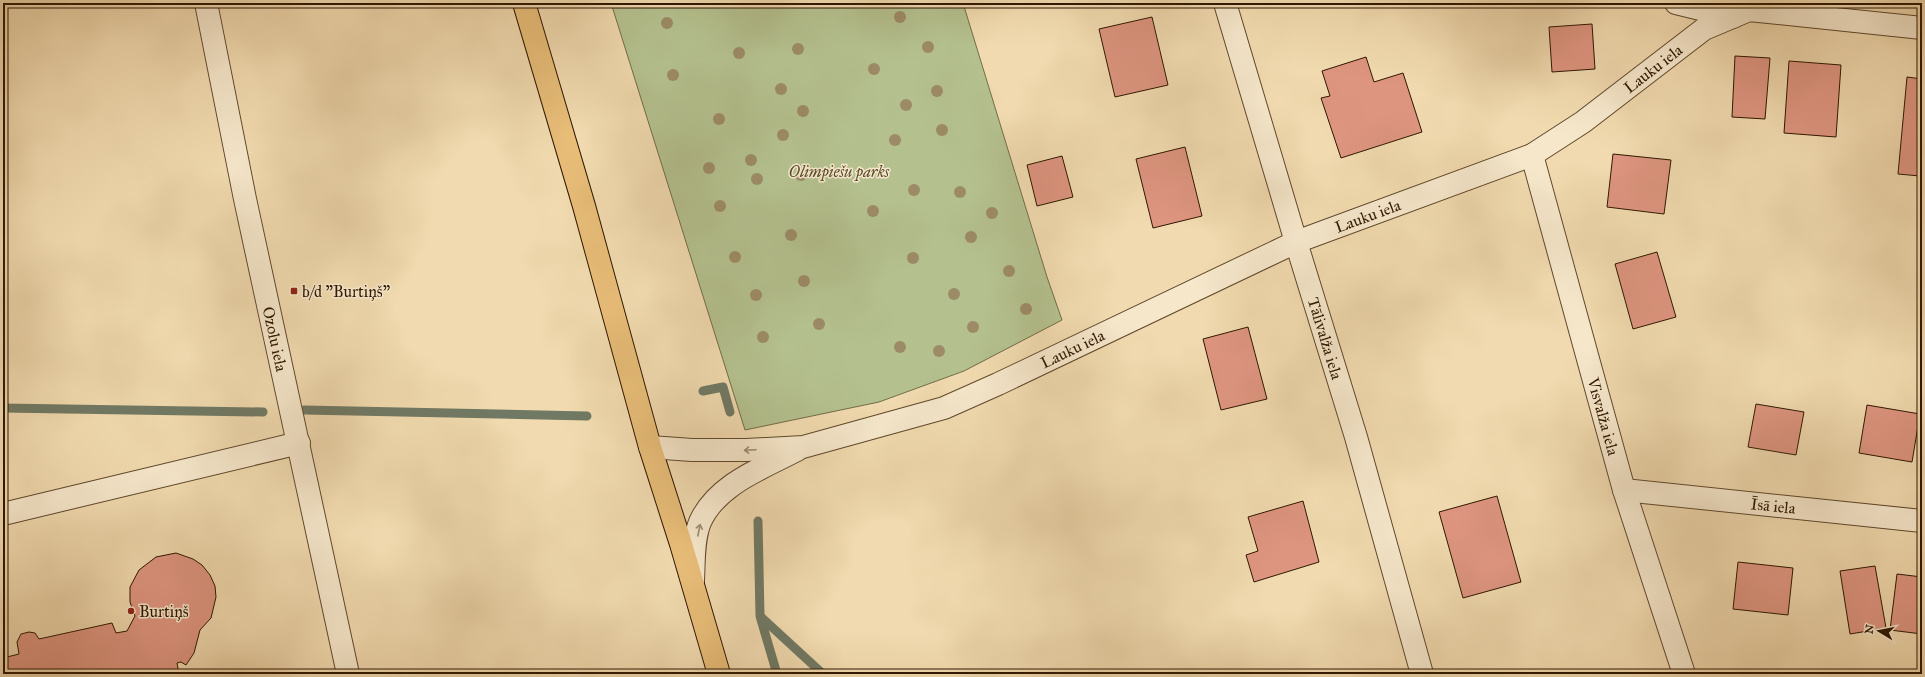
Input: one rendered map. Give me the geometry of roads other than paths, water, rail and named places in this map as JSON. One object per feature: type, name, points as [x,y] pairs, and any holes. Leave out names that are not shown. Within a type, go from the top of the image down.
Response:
[{"type":"highway","points":[[524,3],[584,206],[650,447],[719,674]]},
{"type":"street","name":"Ozolu iela","points":[[206,3],[245,199],[348,674]]},
{"type":"street","name":"Tālivalža iela","points":[[1225,3],[1356,437],[1422,674]]},
{"type":"street","points":[[1676,3],[1733,17]]},
{"type":"street","name":"Lauku iela","points":[[803,447],[944,408],[998,384],[1296,242],[1532,155],[1583,122],[1704,29],[1749,10],[1922,28]]},
{"type":"street","name":"Visvalža iela","points":[[1532,155],[1624,490],[1684,674]]},
{"type":"street","points":[[3,514],[299,443]]},
{"type":"street","points":[[650,447],[716,450],[803,447]]},
{"type":"street","points":[[692,583],[694,551],[700,523],[709,506],[722,492],[738,481],[803,447]]},
{"type":"street","name":"Īsā iela","points":[[1624,490],[1922,521]]},
{"type":"waterway","points":[[703,391],[723,387],[730,412]]},
{"type":"waterway","points":[[3,408],[263,412]]},
{"type":"waterway","points":[[304,410],[587,416]]},
{"type":"waterway","points":[[758,521],[760,616],[777,674]]},
{"type":"waterway","points":[[761,617],[823,674]]},
{"type":"place","name":"b/d \"Burtiņš\"","points":[[294,291]]},
{"type":"place","name":"Burtiņš","points":[[131,611]]},
{"type":"park label","name":"Olimpiešu parks","points":[[839,171]]}]
